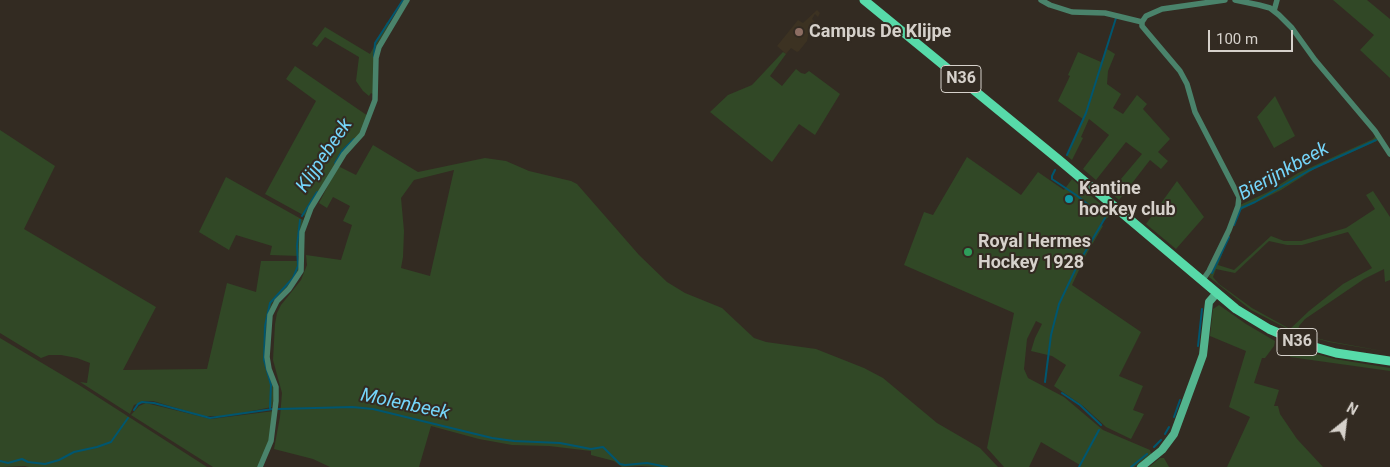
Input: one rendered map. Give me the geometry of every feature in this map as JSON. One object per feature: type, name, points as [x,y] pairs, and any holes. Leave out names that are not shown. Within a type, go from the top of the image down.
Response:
[{"type":"main road","name":"N36","points":[[864,0],[1058,159],[1216,294],[1248,317],[1291,340],[1325,350],[1390,361]]},
{"type":"street","points":[[260,467],[271,441],[275,408],[276,387],[267,356],[270,315],[277,301],[300,271],[302,232],[312,208],[344,154],[362,134],[375,100],[376,66],[379,47],[407,0]]},
{"type":"street","points":[[1040,0],[1072,12],[1105,13],[1142,22]]},
{"type":"street","points":[[1202,281],[1209,271],[1229,230],[1238,206],[1239,197],[1195,112],[1180,71],[1142,26],[1142,22],[1146,16],[1162,9],[1225,0]]},
{"type":"street","points":[[1235,0],[1250,2],[1274,11],[1292,28],[1375,131],[1390,154]]},
{"type":"street","points":[[1274,11],[1277,0]]},
{"type":"street","points":[[1141,467],[1162,450],[1174,434],[1203,354],[1209,302],[1216,294]]},
{"type":"shaded area","name":"Campus De Klijpe","points":[[817,10],[820,13],[818,17],[815,14],[812,19],[815,22],[809,31],[807,41],[799,51],[797,52],[791,48],[786,54],[777,46],[798,20],[803,23]]},
{"type":"green space","points":[[1333,0],[1367,0],[1390,19],[1390,78],[1360,50],[1374,35]]},
{"type":"green space","points":[[387,22],[390,24],[377,44],[374,95],[371,93],[369,96],[356,81],[359,57],[325,37],[317,47],[312,44],[325,27],[370,54]]},
{"type":"green space","points":[[1107,49],[1115,54],[1108,71],[1107,84],[1121,94],[1113,108],[1123,114],[1137,95],[1147,104],[1143,109],[1170,139],[1158,152],[1168,161],[1161,169],[1150,160],[1119,200],[1110,192],[1142,154],[1126,142],[1096,180],[1083,169],[1109,135],[1089,119],[1081,137],[1083,138],[1072,160],[1067,156],[1083,119],[1058,101],[1070,76],[1068,75],[1078,52],[1101,62]]},
{"type":"green space","points":[[783,52],[786,54],[770,76],[782,86],[796,69],[805,74],[809,71],[840,94],[815,135],[799,124],[772,162],[710,112],[728,95],[752,85]]},
{"type":"green space","points":[[295,66],[368,116],[360,134],[345,151],[305,216],[265,194],[316,101],[286,79]]},
{"type":"green space","points":[[1275,96],[1295,136],[1274,148],[1257,117]]},
{"type":"green space","points":[[0,130],[55,166],[24,229],[156,307],[123,370],[207,369],[227,283],[256,292],[261,261],[300,261],[298,272],[287,288],[272,303],[269,312],[265,352],[275,390],[272,407],[227,416],[203,416],[153,401],[145,401],[134,405],[130,414],[80,382],[87,383],[90,363],[61,355],[49,355],[41,358],[0,333]]},
{"type":"green space","points":[[1376,135],[1379,140],[1316,168],[1281,190],[1239,211],[1240,205],[1268,192],[1298,173],[1373,139]]},
{"type":"green space","points":[[373,145],[418,172],[485,158],[506,161],[529,171],[571,181],[577,184],[639,255],[667,282],[685,293],[722,308],[754,338],[766,342],[816,349],[864,368],[883,378],[937,423],[980,448],[998,467],[622,467],[614,461],[591,455],[591,451],[549,446],[512,445],[479,439],[431,426],[419,467],[330,467],[313,459],[274,449],[282,393],[273,360],[277,313],[301,280],[307,265],[306,255],[341,260],[352,225],[343,221],[350,206],[333,197],[327,208],[319,203],[338,166],[356,175]],"holes":[[[454,170],[430,276],[401,268],[404,231],[401,198],[414,180]]]},
{"type":"green space","points":[[967,157],[1021,195],[1038,172],[1064,190],[1072,179],[1112,214],[1100,224],[1103,226],[1086,255],[1072,285],[1141,332],[1119,376],[1143,386],[1133,410],[1144,414],[1131,439],[1106,427],[1083,406],[1054,386],[1066,365],[1052,356],[1031,351],[1042,324],[1036,321],[1027,339],[1024,369],[1028,378],[1064,397],[1103,430],[1150,450],[1151,454],[1134,467],[1079,467],[1080,465],[1041,442],[1029,467],[1004,467],[987,448],[1014,313],[904,265],[924,212],[933,215]]},
{"type":"green space","points":[[226,177],[303,220],[300,256],[270,255],[272,246],[236,235],[229,250],[199,232]]},
{"type":"green space","points":[[1177,181],[1204,217],[1176,249],[1146,224]]},
{"type":"green space","points":[[1373,191],[1390,217],[1390,280],[1385,282],[1384,269],[1364,279],[1305,319],[1299,326],[1298,331],[1305,335],[1295,332],[1294,329],[1292,331],[1251,310],[1209,277],[1238,213],[1218,265],[1234,270],[1271,236],[1284,241],[1301,241],[1346,228],[1375,209],[1366,195]],"holes":[[[1348,232],[1372,268],[1343,284],[1290,329],[1252,308],[1219,284],[1213,277],[1216,269],[1235,273],[1269,241],[1287,245],[1302,245]]]},
{"type":"green space","points":[[1219,305],[1275,341],[1274,346],[1265,358],[1262,358],[1254,383],[1279,390],[1274,406],[1278,406],[1280,414],[1297,439],[1323,467],[1227,467],[1250,417],[1229,407],[1246,351],[1210,336],[1213,309]]},
{"type":"green space","points":[[1307,335],[1328,341],[1388,352],[1329,342]]},
{"type":"green space","points":[[0,338],[79,385],[207,467],[0,467]]},
{"type":"green space","points":[[1293,348],[1335,359],[1390,368],[1390,371],[1290,357]]},
{"type":"green space","points":[[146,403],[211,419],[274,411],[270,441],[258,467],[213,467],[131,415],[139,406]]},
{"type":"green space","points":[[1160,458],[1164,458],[1169,467],[1149,467]]},
{"type":"waterway","name":"Klijpebeek","points":[[374,57],[375,43],[403,0]]},
{"type":"waterway","points":[[1067,155],[1086,113],[1116,18]]},
{"type":"waterway","name":"Klijpebeek","points":[[335,163],[342,151],[354,139]]},
{"type":"waterway","name":"Bierijnkbeek","points":[[1234,225],[1241,208],[1310,170],[1376,140]]},
{"type":"waterway","points":[[1055,170],[1052,179],[1100,214]]},
{"type":"waterway","name":"Klijpebeek","points":[[302,216],[317,192]]},
{"type":"waterway","points":[[1045,382],[1051,335],[1059,304],[1078,264],[1105,218]]},
{"type":"waterway","name":"Klijpebeek","points":[[270,408],[271,385],[264,360],[265,326],[270,303],[293,278],[298,266],[297,246],[300,220]]},
{"type":"waterway","name":"Bierijnkbeek","points":[[1212,273],[1229,237]]},
{"type":"waterway","name":"Bierijnkbeek","points":[[1198,346],[1202,309]]},
{"type":"waterway","points":[[1062,393],[1080,405],[1101,425]]},
{"type":"waterway","name":"Bierijnkbeek","points":[[1174,417],[1180,400]]},
{"type":"waterway","name":"Molenbeek","points":[[134,410],[142,402],[154,403],[210,418],[273,409]]},
{"type":"waterway","name":"Molenbeek","points":[[278,409],[352,407],[373,409],[492,438],[560,443],[591,449],[603,447],[620,464],[647,463],[667,467]]},
{"type":"waterway","name":"Molenbeek","points":[[0,461],[8,463],[22,459],[28,462],[45,464],[59,460],[74,452],[111,442],[128,418]]},
{"type":"waterway","name":"Bierijnkbeek","points":[[1165,434],[1169,427]]},
{"type":"waterway","points":[[1079,467],[1099,430]]},
{"type":"waterway","name":"Bierijnkbeek","points":[[1154,447],[1161,440]]},
{"type":"waterway","name":"Bierijnkbeek","points":[[1131,467],[1147,454]]},
{"type":"place","name":"Campus De Klijpe","points":[[799,32]]},
{"type":"place","name":"Kantine hockey club","points":[[1069,199]]},
{"type":"place","name":"Royal Hermes Hockey 1928","points":[[968,252]]}]
